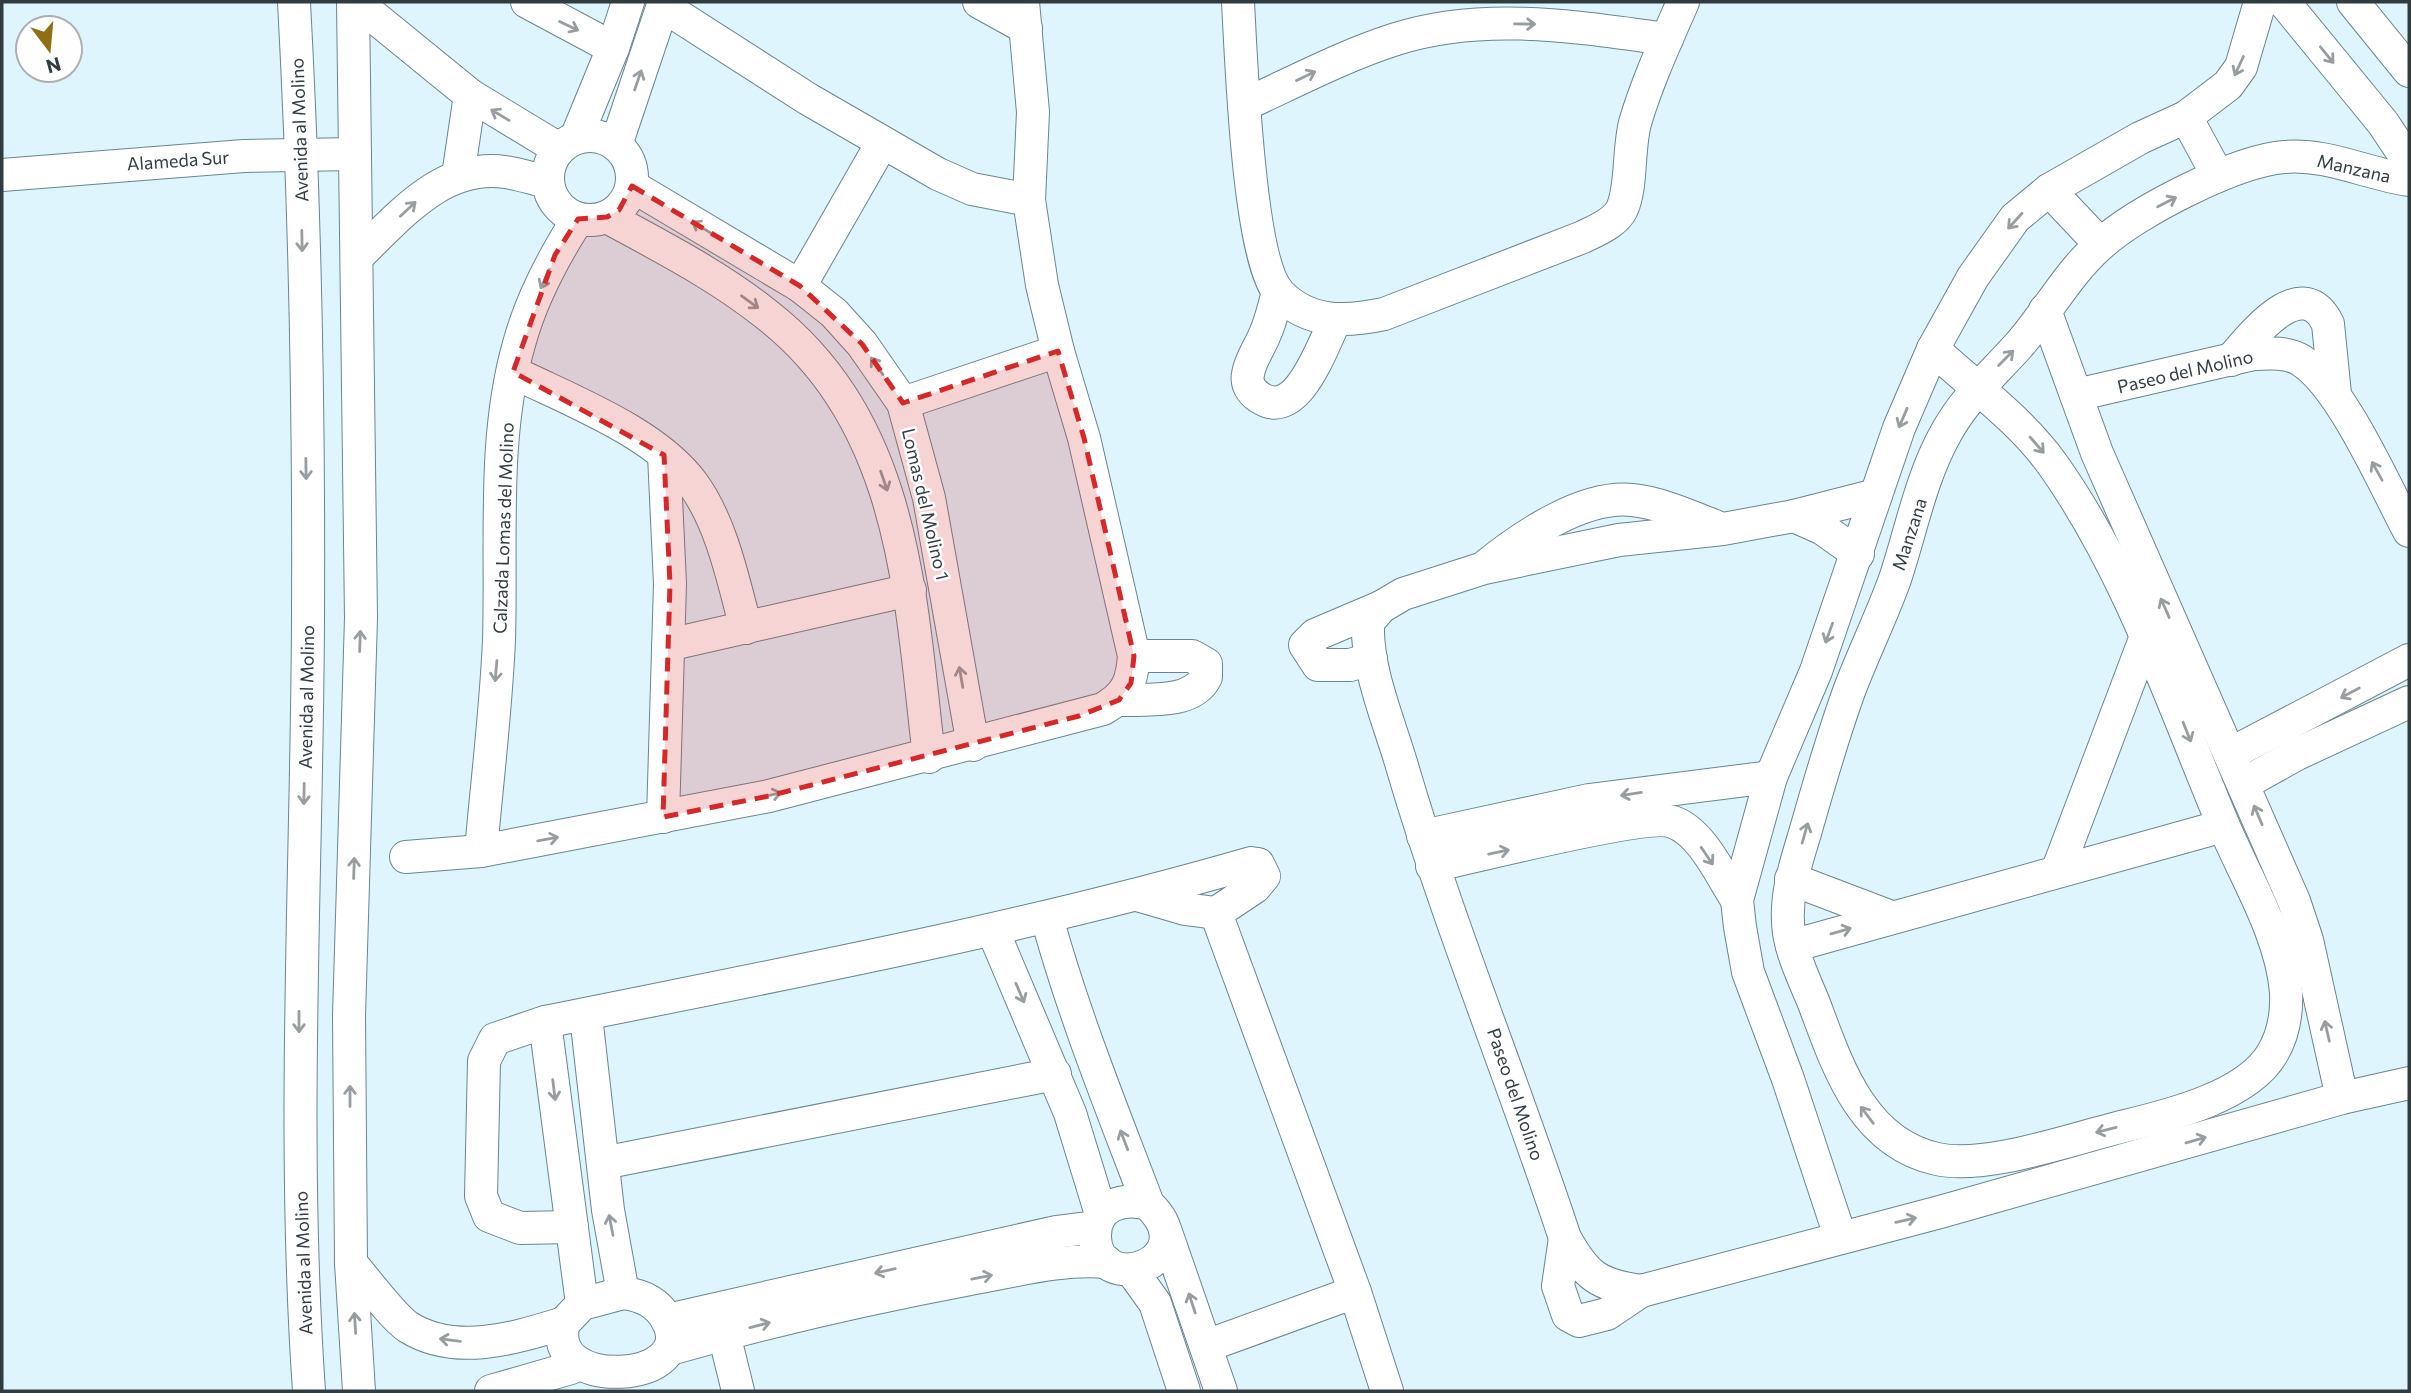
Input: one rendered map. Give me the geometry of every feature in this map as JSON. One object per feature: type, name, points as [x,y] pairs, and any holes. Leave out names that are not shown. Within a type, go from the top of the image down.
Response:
[{"type":"street","name":"Avenida al Molino","points":[[294,2],[302,154],[308,616],[299,1018],[301,1266],[309,1391]]},
{"type":"street","points":[[354,2],[470,95],[568,144],[597,136],[616,145],[630,164],[632,186],[619,210],[592,218],[557,205],[548,182],[552,159],[568,144],[613,48],[628,2]]},
{"type":"street","points":[[354,2],[360,618],[349,1016],[351,1263],[359,1391]]},
{"type":"street","points":[[527,2],[613,48]]},
{"type":"street","points":[[406,857],[481,851],[769,796],[929,757],[1103,709],[1119,700],[1132,683],[1134,656],[1084,438],[1042,285],[1029,201],[1033,111],[1025,15],[979,2]]},
{"type":"street","points":[[1238,2],[1244,105],[1260,244],[1278,292],[1295,306],[1315,316],[1335,321],[1384,314],[1606,225],[1621,212],[1627,197],[1628,156],[1635,124],[1683,2]]},
{"type":"street","points":[[1840,1236],[1788,1079],[1748,972],[1737,900],[1771,777],[1816,671],[1899,428],[1933,349],[1973,277],[2015,218],[2049,190],[2140,138],[2186,117],[2228,85],[2241,67],[2260,2]]},
{"type":"street","points":[[2284,2],[2383,123],[2409,162]]},
{"type":"street","points":[[2353,2],[2409,71]]},
{"type":"street","points":[[616,145],[664,4],[808,99],[882,143],[972,190],[1029,201]]},
{"type":"street","points":[[1244,105],[1349,55],[1399,38],[1458,26],[1557,24],[1667,39]]},
{"type":"street","points":[[458,176],[470,95]]},
{"type":"street","points":[[2186,117],[2218,176]]},
{"type":"street","points":[[800,286],[882,143]]},
{"type":"street","name":"Alameda Sur","points":[[2,175],[92,166],[302,154],[355,154]]},
{"type":"street","name":"Manzana","points":[[1931,1157],[1874,1124],[1856,1101],[1835,1061],[1788,929],[1791,879],[1852,682],[1892,587],[1945,435],[1976,388],[2022,342],[2100,244],[2162,204],[2218,176],[2256,161],[2288,156],[2322,158],[2409,180]]},
{"type":"street","points":[[358,256],[422,196],[458,176],[503,172],[548,182]]},
{"type":"street","name":"Lomas del Molino 1","points":[[632,186],[800,286],[834,313],[862,344],[903,404],[929,498],[973,744]]},
{"type":"street","points":[[2049,190],[2100,244]]},
{"type":"street","name":"Lomas del Molino 1","points":[[592,218],[715,277],[768,315],[807,353],[841,393],[876,457],[897,519],[910,590],[929,757]]},
{"type":"street","name":"Calzada Lomas del Molino","points":[[481,851],[499,642],[504,432],[513,372],[519,343],[533,304],[555,256],[592,218]]},
{"type":"street","points":[[1278,292],[1267,331],[1248,373],[1248,383],[1262,399],[1271,403],[1288,400],[1301,389],[1335,321]]},
{"type":"street","points":[[2231,360],[2282,307],[2298,304],[2313,306],[2324,314],[2328,324],[2335,394]]},
{"type":"street","points":[[1940,1212],[1931,1157],[1979,1161],[2140,1122],[2206,1100],[2256,1074],[2274,1051],[2284,1022],[2286,989],[2276,948],[2223,826],[2178,675],[2045,310]]},
{"type":"street","points":[[1933,349],[2020,426],[2056,470],[2108,561],[2145,639],[2178,675],[2230,754],[2245,783],[2294,901],[2307,940],[2342,1098],[2409,1083]]},
{"type":"street","points":[[903,404],[1058,351]]},
{"type":"street","name":"Paseo del Molino","points":[[2076,396],[2268,353],[2300,360],[2335,394],[2409,531]]},
{"type":"street","points":[[513,372],[637,436],[664,455],[693,484],[721,541],[746,628]]},
{"type":"street","points":[[663,817],[670,584],[664,455]]},
{"type":"street","points":[[1371,659],[1350,665],[1318,665],[1305,645],[1309,638],[1322,631],[1381,607],[1403,594],[1484,568],[1619,540],[1723,529],[1794,516],[1876,495]]},
{"type":"street","points":[[1794,516],[1822,529],[1858,554]]},
{"type":"street","points":[[668,645],[910,590]]},
{"type":"street","name":"Paseo del Molino","points":[[1381,607],[1368,622],[1371,659],[1432,866],[1478,988],[1565,1238],[1580,1265],[1610,1287],[1641,1291],[1840,1236],[1940,1212],[2342,1098]]},
{"type":"street","points":[[2058,869],[2145,639]]},
{"type":"street","points":[[1119,700],[1182,696],[1196,689],[1206,677],[1206,664],[1192,656],[1134,656]]},
{"type":"street","points":[[2230,754],[2409,660]]},
{"type":"street","points":[[1816,671],[1852,682]]},
{"type":"street","points":[[2245,783],[2297,754],[2409,702]]},
{"type":"street","points":[[1423,836],[1590,800],[1675,787],[1771,777]]},
{"type":"street","points":[[1672,821],[1675,787]]},
{"type":"street","points":[[1432,866],[1632,823],[1672,821],[1687,830],[1737,900]]},
{"type":"street","points":[[1792,946],[2058,869],[2223,826]]},
{"type":"street","points":[[572,1227],[520,1228],[489,1216],[481,1196],[484,1061],[495,1039],[545,1022],[586,1016],[993,931],[1251,863],[1258,864],[1264,876],[1262,881],[1216,913],[1185,909],[1137,895]]},
{"type":"street","points":[[1791,879],[1891,917]]},
{"type":"street","points":[[1216,913],[1355,1292],[1388,1391]]},
{"type":"street","points":[[1047,918],[1068,995],[1148,1204],[1160,1216],[1221,1391]]},
{"type":"street","points":[[993,931],[1055,1074],[1082,1147],[1098,1221],[1099,1252],[1119,1266],[1155,1303],[1180,1390]]},
{"type":"street","points":[[2276,948],[2307,940]]},
{"type":"street","points":[[586,1016],[603,1163],[623,1293]]},
{"type":"street","points":[[351,1263],[407,1326],[445,1341],[503,1341],[573,1314],[611,1293],[647,1299],[669,1335],[666,1359],[652,1382],[600,1388],[571,1368],[563,1347],[573,1314],[572,1227],[545,1022]]},
{"type":"street","points":[[1788,1079],[1835,1061]]},
{"type":"street","points":[[603,1163],[1055,1074]]},
{"type":"street","points":[[2140,1122],[2148,1154]]},
{"type":"street","points":[[669,1335],[1098,1221],[1115,1203],[1131,1199],[1148,1204]]},
{"type":"street","points":[[669,1335],[724,1334],[923,1288],[1064,1261],[1146,1267],[1157,1258],[1164,1246],[1166,1232]]},
{"type":"street","points":[[1565,1238],[1558,1286],[1568,1315],[1579,1321],[1608,1314],[1641,1291]]},
{"type":"street","points":[[1206,1346],[1355,1292]]},
{"type":"street","points":[[724,1334],[738,1391]]},
{"type":"street","points":[[503,1341],[504,1388],[571,1368]]},
{"type":"highlighted area","points":[[632,186],[800,286],[862,344],[903,403],[1058,351],[1084,438],[1134,656],[1131,683],[1119,700],[1079,716],[769,796],[663,817],[670,584],[664,455],[513,372],[555,255],[578,219],[607,217],[619,210]]}]
